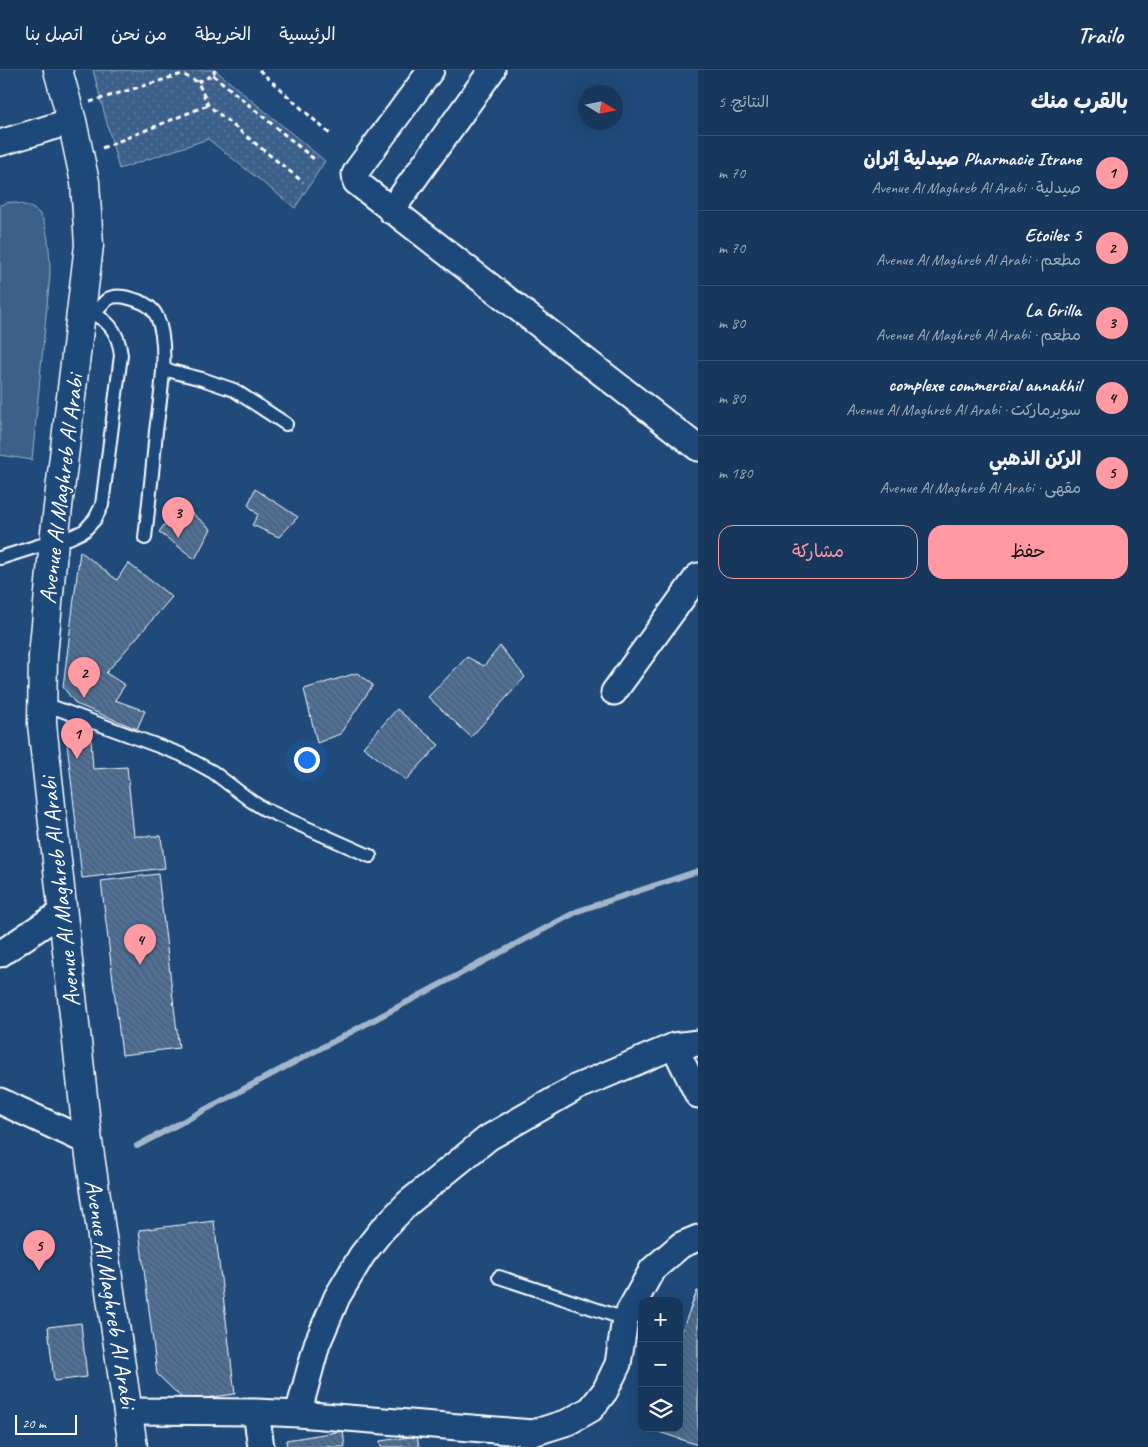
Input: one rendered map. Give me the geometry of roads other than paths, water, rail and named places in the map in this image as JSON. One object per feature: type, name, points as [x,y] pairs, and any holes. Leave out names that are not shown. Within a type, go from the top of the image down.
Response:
[{"type":"main road","name":"Avenue Al Maghreb Al Arabi","points":[[58,70],[80,112],[89,245],[89,312],[54,541],[43,656],[42,724],[88,1142],[133,1447]]},
{"type":"street","points":[[431,70],[355,174],[358,186],[698,448]]},
{"type":"street","points":[[391,211],[492,70]]},
{"type":"street","points":[[0,143],[80,112]]},
{"type":"street","points":[[614,692],[698,576]]},
{"type":"street","points":[[0,954],[62,912]]},
{"type":"street","points":[[298,1414],[317,1344],[337,1297],[381,1231],[408,1203],[496,1134],[577,1087],[674,1046],[698,1043]]},
{"type":"street","points":[[674,1046],[698,1095]]},
{"type":"street","points":[[0,1101],[88,1142]]},
{"type":"street","points":[[129,1410],[298,1414],[534,1440],[591,1409],[604,1391],[618,1364],[625,1319],[652,1270],[682,1245],[698,1238]]},
{"type":"street","points":[[256,1412],[261,1447]]},
{"type":"lane","points":[[0,558],[69,538],[84,531],[95,519],[102,505],[122,355],[120,342],[114,331],[106,321],[89,312],[113,296],[124,297],[148,305],[157,316],[162,338],[163,369],[145,538]]},
{"type":"lane","points":[[163,369],[234,390],[286,424]]},
{"type":"lane","points":[[42,703],[197,761],[264,809],[370,856]]},
{"type":"lane","points":[[499,1277],[625,1319]]},
{"type":"waterway","points":[[137,1146],[578,911],[698,871]]},
{"type":"place","name":"La Grilla","points":[[178,538]]},
{"type":"place","name":"Etoiles 5","points":[[84,698]]},
{"type":"place","name":"Pharmacie Itrane صيدلية إثران","points":[[77,759]]},
{"type":"place","name":"complexe commercial annakhil","points":[[140,965]]},
{"type":"place","name":"الركن الذهبي","points":[[39,1271]]}]
